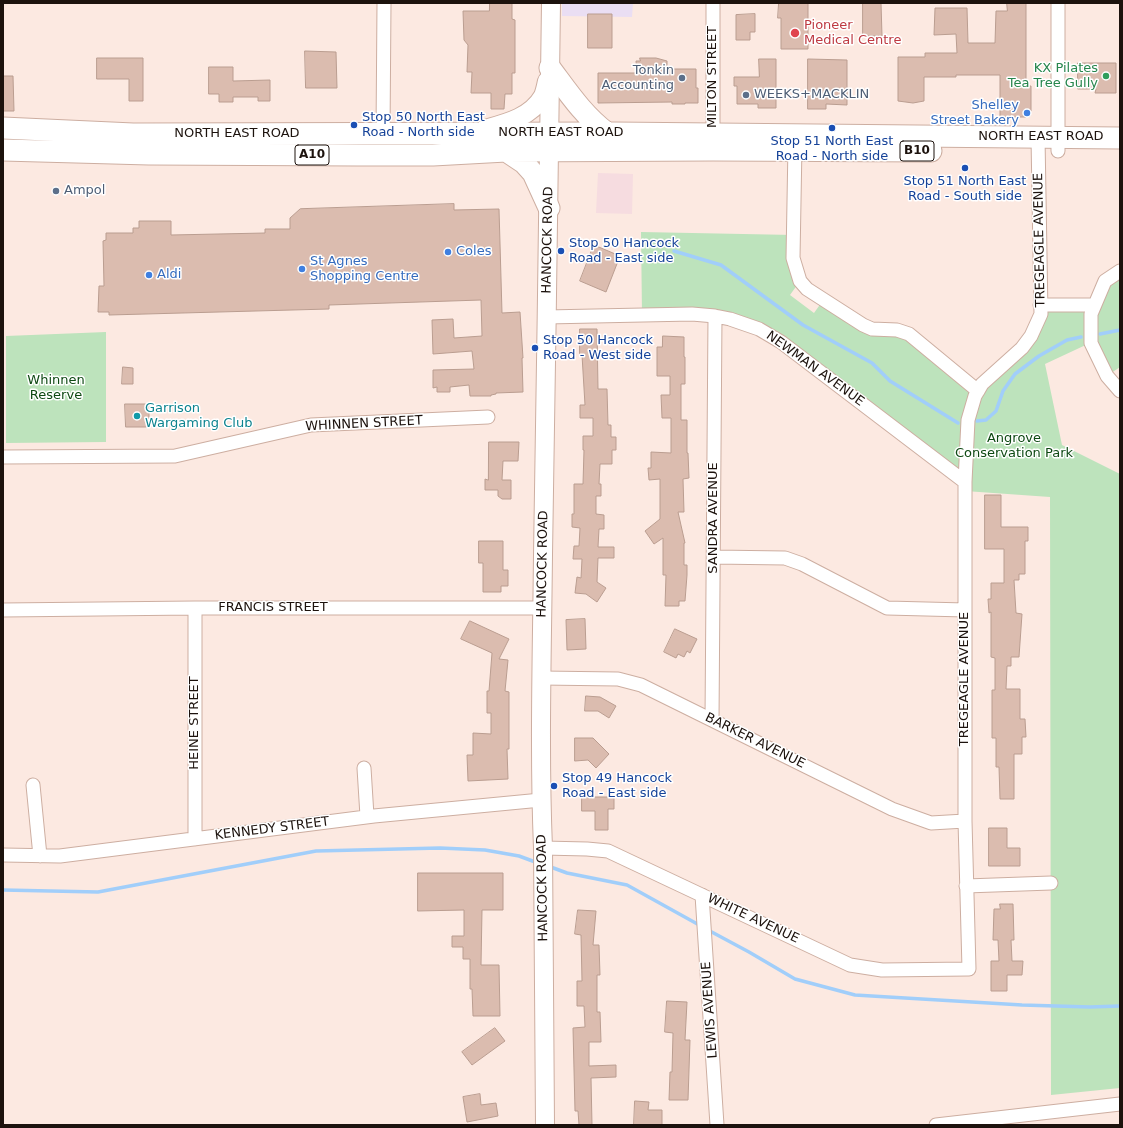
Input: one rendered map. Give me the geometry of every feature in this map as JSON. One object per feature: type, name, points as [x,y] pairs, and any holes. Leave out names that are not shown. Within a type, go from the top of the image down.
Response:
[{"type":"main road","name":"HANCOCK ROAD","points":[[545,1125],[543,859],[541,800],[542,608],[550,142],[550,3]]},
{"type":"main road","points":[[550,68],[581,110],[590,120],[608,133]]},
{"type":"main road","points":[[471,133],[509,122],[531,110],[543,95],[550,68]]},
{"type":"main road","name":"NORTH EAST ROAD","points":[[3,128],[132,134],[471,133],[550,142],[1048,144],[1120,138]]},
{"type":"main road","name":"NORTH EAST ROAD","points":[[3,150],[149,154],[433,155],[506,151],[550,142],[608,133],[713,142]]},
{"type":"main road","points":[[203,134],[253,147],[259,155]]},
{"type":"main road","name":"NORTH EAST ROAD","points":[[1048,144],[1120,151]]},
{"type":"main road","points":[[506,151],[524,163],[533,173],[549,208]]},
{"type":"street","points":[[383,134],[384,3]]},
{"type":"street","name":"MILTON STREET","points":[[713,3],[713,142]]},
{"type":"street","name":"TREGEAGLE AVENUE","points":[[969,969],[964,821],[965,482],[968,420],[975,396],[982,384],[1022,348],[1031,336],[1041,314],[1040,305],[1048,144],[1058,3]]},
{"type":"street","points":[[795,143],[793,258],[800,281],[807,289],[863,325],[872,329],[897,330],[909,334],[978,391]]},
{"type":"street","points":[[1120,271],[1105,281],[1091,314],[1091,343],[1107,376],[1120,391]]},
{"type":"street","points":[[1040,305],[1095,305]]},
{"type":"street","name":"NEWMAN AVENUE","points":[[546,317],[692,314],[715,316],[759,329],[781,342],[965,482]]},
{"type":"street","name":"SANDRA AVENUE","points":[[712,720],[715,316]]},
{"type":"street","name":"WHINNEN STREET","points":[[3,457],[175,456],[311,425],[488,417]]},
{"type":"street","points":[[714,557],[785,558],[802,564],[887,608],[965,610]]},
{"type":"street","name":"FRANCIS STREET","points":[[3,610],[195,608],[542,608]]},
{"type":"street","name":"HEINE STREET","points":[[195,608],[195,839]]},
{"type":"street","name":"BARKER AVENUE","points":[[542,678],[618,679],[641,685],[892,809],[930,822],[964,821]]},
{"type":"street","points":[[364,768],[367,816]]},
{"type":"street","points":[[33,785],[40,856]]},
{"type":"street","name":"KENNEDY STREET","points":[[3,855],[60,856],[367,816],[541,800]]},
{"type":"street","name":"WHITE AVENUE","points":[[543,859],[587,849],[608,851],[850,965],[882,970],[969,969]]},
{"type":"street","points":[[966,886],[1051,883]]},
{"type":"street","name":"LEWIS AVENUE","points":[[702,895],[717,1125]]},
{"type":"street","points":[[936,1125],[1120,1104]]},
{"type":"shaded area","points":[[562,3],[633,3],[632,17],[562,16]]},
{"type":"shaded area","points":[[598,173],[633,174],[632,214],[596,213]]},
{"type":"green space","name":"Angrove Conservation Park","points":[[641,232],[794,235],[800,281],[790,295],[814,313],[824,299],[863,325],[897,330],[978,391],[1022,348],[1040,305],[1095,305],[1120,271],[1120,367],[1107,376],[1090,343],[1045,364],[1062,445],[1120,474],[1120,1088],[1051,1095],[1050,497],[965,491],[966,482],[781,342],[730,319],[642,315]]},
{"type":"green space","name":"Whinnen Reserve","points":[[106,332],[106,442],[6,443],[6,336]]},
{"type":"building","points":[[490,3],[512,3],[512,19],[515,20],[515,73],[512,73],[512,94],[505,94],[504,109],[491,109],[491,93],[471,93],[472,72],[467,72],[468,45],[464,40],[463,11],[489,11]]},
{"type":"building","name":"Pioneer Medical Centre","points":[[779,3],[808,3],[808,49],[781,49],[781,18],[778,18]]},
{"type":"building","points":[[863,3],[881,3],[882,36],[863,36]]},
{"type":"building","points":[[1007,3],[1026,3],[1026,86],[1031,86],[1031,111],[1026,117],[1000,117],[1000,75],[924,77],[924,101],[913,103],[898,101],[898,57],[925,57],[925,53],[957,53],[956,34],[934,35],[935,8],[967,8],[968,43],[995,43],[996,11],[1007,11]]},
{"type":"building","points":[[588,14],[612,14],[612,48],[588,48]]},
{"type":"building","points":[[755,14],[755,32],[750,32],[750,40],[736,40],[736,15]]},
{"type":"building","points":[[305,51],[336,52],[337,88],[306,88]]},
{"type":"building","points":[[97,58],[143,58],[143,101],[129,101],[129,79],[97,79]]},
{"type":"building","points":[[640,58],[656,58],[667,61],[667,69],[696,69],[698,103],[598,103],[598,73],[637,73],[636,61],[640,61]]},
{"type":"building","points":[[759,59],[776,59],[776,108],[758,108],[758,104],[737,104],[737,86],[734,86],[734,77],[759,77]]},
{"type":"building","points":[[808,59],[847,60],[847,105],[826,104],[826,109],[808,109]]},
{"type":"building","points":[[1078,63],[1116,63],[1116,93],[1095,93],[1096,89],[1078,89]]},
{"type":"building","points":[[209,67],[233,67],[233,81],[270,80],[270,101],[258,101],[258,97],[233,97],[233,102],[219,102],[219,94],[209,94]]},
{"type":"building","points":[[3,76],[13,76],[14,111],[3,111]]},
{"type":"building","name":"St Agnes Shopping Centre","points":[[454,204],[454,210],[499,209],[502,313],[520,312],[523,358],[523,392],[496,393],[491,396],[470,396],[469,385],[450,387],[450,392],[437,392],[437,387],[433,388],[433,370],[474,369],[472,351],[433,354],[432,320],[453,319],[454,338],[482,336],[481,300],[329,305],[329,309],[109,315],[109,312],[98,312],[99,286],[104,286],[103,241],[106,240],[106,233],[133,233],[133,228],[139,228],[139,221],[171,221],[171,235],[265,233],[265,229],[290,229],[290,218],[300,209]]},
{"type":"building","points":[[594,245],[620,256],[606,292],[580,281]]},
{"type":"building","points":[[580,329],[597,329],[598,389],[607,389],[608,425],[611,425],[611,437],[616,437],[616,450],[612,450],[612,464],[600,464],[599,484],[601,484],[601,496],[596,496],[596,514],[604,515],[604,529],[599,529],[598,547],[614,547],[614,558],[598,558],[597,582],[606,588],[597,602],[586,594],[575,593],[577,577],[581,578],[582,559],[573,559],[574,546],[579,546],[580,528],[572,527],[572,514],[574,514],[574,484],[583,484],[583,436],[593,436],[593,418],[580,418],[580,405],[585,405],[582,355],[580,355]]},
{"type":"building","points":[[663,336],[684,337],[685,384],[681,384],[681,420],[687,420],[689,478],[683,479],[684,512],[678,512],[685,543],[684,565],[687,565],[685,601],[679,601],[679,606],[665,606],[666,575],[663,575],[663,538],[654,544],[645,531],[660,519],[660,479],[649,480],[648,468],[651,468],[651,452],[671,453],[671,418],[662,418],[661,395],[670,395],[670,376],[657,376],[657,347],[662,347]]},
{"type":"building","points":[[123,367],[133,368],[133,384],[122,384]]},
{"type":"building","name":"Garrison Wargaming Club","points":[[125,404],[149,404],[149,427],[126,427]]},
{"type":"building","points":[[489,442],[519,442],[518,461],[503,461],[502,480],[511,480],[511,499],[502,499],[498,496],[498,490],[485,490],[485,479],[488,480]]},
{"type":"building","points":[[985,495],[1001,495],[1001,527],[1028,527],[1028,541],[1025,541],[1025,574],[1019,574],[1019,580],[1014,580],[1016,613],[1022,614],[1019,657],[1011,657],[1011,666],[1007,666],[1006,689],[1020,689],[1020,719],[1025,719],[1026,737],[1022,737],[1022,754],[1014,754],[1014,799],[1000,799],[999,767],[996,767],[996,738],[992,738],[992,690],[995,690],[995,658],[991,657],[991,612],[989,613],[988,599],[991,599],[991,583],[1004,583],[1004,549],[985,549]]},
{"type":"building","points":[[479,541],[503,541],[503,570],[508,570],[508,586],[501,586],[501,592],[483,592],[483,563],[479,563]]},
{"type":"building","points":[[585,619],[586,649],[567,650],[566,620]]},
{"type":"building","points":[[470,621],[509,639],[499,659],[508,660],[505,691],[509,692],[509,749],[507,749],[508,779],[468,781],[467,755],[473,755],[473,733],[491,734],[491,713],[487,713],[487,691],[489,691],[492,653],[461,639]]},
{"type":"building","points":[[675,629],[697,639],[690,653],[687,651],[684,657],[678,654],[676,658],[664,652]]},
{"type":"building","points":[[586,696],[600,697],[616,706],[609,718],[598,711],[585,711]]},
{"type":"building","points":[[575,738],[593,738],[609,754],[596,768],[588,760],[575,761]]},
{"type":"building","points":[[582,797],[614,797],[614,809],[608,809],[608,830],[595,830],[595,811],[582,811]]},
{"type":"building","points":[[989,828],[1007,828],[1007,848],[1020,848],[1020,866],[989,866]]},
{"type":"building","points":[[418,873],[503,873],[503,910],[482,910],[481,965],[499,965],[500,1016],[473,1016],[472,989],[470,989],[470,959],[463,959],[463,947],[452,947],[452,936],[464,936],[464,910],[418,911]]},
{"type":"building","points":[[1000,904],[1013,904],[1014,940],[1011,940],[1012,961],[1023,961],[1022,975],[1007,975],[1007,991],[991,991],[991,961],[999,961],[998,940],[993,940],[994,909],[1000,909]]},
{"type":"building","points":[[578,910],[596,911],[593,945],[599,945],[600,975],[597,975],[597,1012],[600,1012],[601,1042],[589,1042],[589,1066],[616,1065],[616,1077],[591,1078],[592,1125],[579,1125],[578,1111],[575,1111],[573,1028],[585,1027],[584,1006],[577,1006],[577,981],[582,981],[581,935],[575,934]]},
{"type":"building","points":[[667,1001],[687,1002],[685,1040],[690,1040],[688,1100],[669,1100],[670,1072],[672,1072],[673,1033],[665,1032]]},
{"type":"building","points":[[495,1028],[505,1041],[472,1065],[462,1052]]},
{"type":"building","points":[[480,1094],[481,1105],[496,1103],[498,1116],[467,1122],[463,1097]]},
{"type":"building","points":[[635,1101],[649,1102],[648,1110],[662,1110],[662,1125],[634,1125]]},
{"type":"waterway","points":[[674,251],[721,265],[803,325],[872,363],[890,381],[958,423]]},
{"type":"waterway","points":[[1100,334],[1120,330]]},
{"type":"waterway","points":[[977,421],[986,420],[996,411],[1003,391],[1015,374],[1039,356],[1067,340],[1081,337]]},
{"type":"waterway","points":[[3,890],[98,892],[316,851],[440,848],[485,850],[519,856],[538,863]]},
{"type":"waterway","points":[[548,866],[567,873],[627,885],[701,926]]},
{"type":"waterway","points":[[708,930],[795,979],[855,995],[1022,1005],[1090,1007],[1120,1006]]},
{"type":"place","name":"Pioneer Medical Centre","points":[[795,33]]},
{"type":"place","name":"KX Pilates Tea Tree Gully","points":[[1106,76]]},
{"type":"place","name":"Tonkin Accounting","points":[[682,78]]},
{"type":"place","name":"WEEKS+MACKLIN","points":[[746,95]]},
{"type":"place","name":"Shelley Street Bakery","points":[[1027,113]]},
{"type":"place","name":"Stop 50 North East Road - North side","points":[[354,125]]},
{"type":"place","name":"Stop 51 North East Road - North side","points":[[832,128]]},
{"type":"place","name":"Stop 51 North East Road - South side","points":[[965,168]]},
{"type":"place","name":"Ampol","points":[[56,191]]},
{"type":"place","name":"Stop 50 Hancock Road - East side","points":[[561,251]]},
{"type":"place","name":"Coles","points":[[448,252]]},
{"type":"place","name":"St Agnes Shopping Centre","points":[[302,269]]},
{"type":"place","name":"Aldi","points":[[149,275]]},
{"type":"place","name":"Stop 50 Hancock Road - West side","points":[[535,348]]},
{"type":"place","name":"Garrison Wargaming Club","points":[[137,416]]},
{"type":"place","name":"Stop 49 Hancock Road - East side","points":[[554,786]]}]
